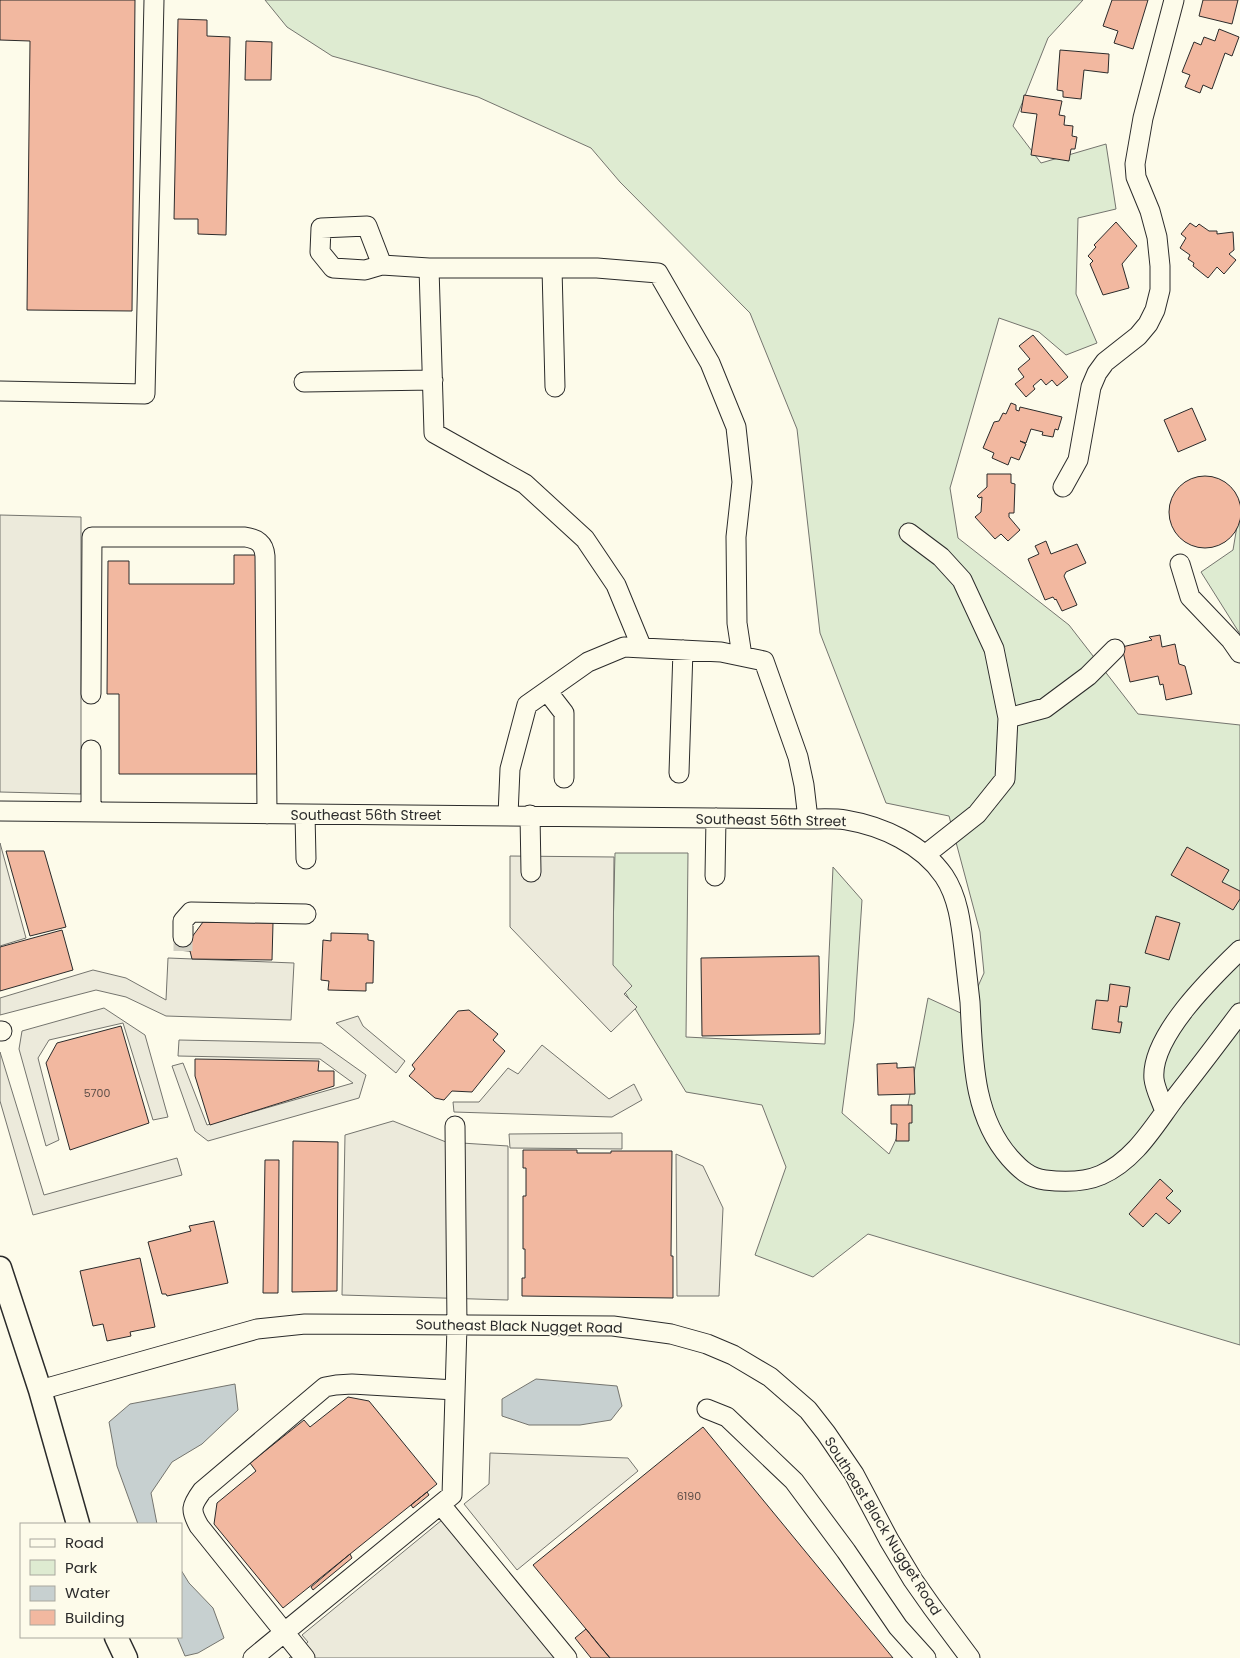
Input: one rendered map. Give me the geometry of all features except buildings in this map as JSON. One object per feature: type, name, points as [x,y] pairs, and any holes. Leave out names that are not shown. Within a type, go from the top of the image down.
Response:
[{"type":"main road","points":[[0,1268],[40,1390],[78,1523]]},
{"type":"main road","points":[[116,1638],[126,1658]]},
{"type":"street","points":[[0,391],[145,394],[154,0]]},
{"type":"street","points":[[1063,487],[1078,460],[1091,388],[1097,373],[1105,362],[1138,336],[1148,324],[1155,310],[1160,290],[1157,237],[1150,211],[1136,177],[1135,164],[1143,118],[1174,0]]},
{"type":"street","points":[[382,265],[429,268],[598,268],[658,273],[710,363],[736,427],[742,482],[736,537],[737,623],[742,656]]},
{"type":"street","points":[[429,268],[434,433],[525,484],[585,540],[616,585],[642,648]]},
{"type":"street","points":[[552,268],[555,387]]},
{"type":"street","points":[[304,382],[433,380]]},
{"type":"street","points":[[909,533],[941,557],[962,580],[994,649],[1008,718],[1005,779],[978,814],[925,855]]},
{"type":"street","points":[[91,694],[92,537],[245,537],[261,543],[265,556],[267,814]]},
{"type":"street","points":[[1180,564],[1190,597],[1231,640],[1240,653]]},
{"type":"street","points":[[508,815],[510,769],[527,705],[588,662],[624,648],[642,648],[721,652],[764,661],[798,757],[808,819]]},
{"type":"street","points":[[1008,718],[1045,708],[1088,676],[1115,649]]},
{"type":"street","points":[[679,773],[683,650]]},
{"type":"street","points":[[547,691],[564,712],[564,778]]},
{"type":"street","points":[[91,750],[91,812]]},
{"type":"street","name":"Southeast 56th Street","points":[[0,811],[808,819],[844,820],[866,824],[902,838],[925,855],[943,875],[957,904],[961,926],[970,1002],[972,1054],[979,1095],[990,1128],[1001,1148],[1023,1172],[1042,1180],[1078,1180],[1101,1175],[1134,1153],[1240,1013]]},
{"type":"street","points":[[305,814],[306,859]]},
{"type":"street","points":[[530,815],[531,872]]},
{"type":"street","points":[[715,876],[716,818]]},
{"type":"street","points":[[184,937],[184,921],[191,912],[306,914]]},
{"type":"street","points":[[1165,1112],[1154,1078],[1158,1052],[1197,992],[1240,950]]},
{"type":"street","points":[[253,1658],[452,1495],[457,1326],[455,1126]]},
{"type":"street","name":"Southeast Black Nugget Road","points":[[40,1390],[258,1329],[305,1324],[613,1326],[671,1334],[707,1344],[733,1355],[764,1373],[796,1400],[826,1433],[854,1474],[889,1540],[913,1580],[970,1658]]},
{"type":"street","points":[[305,1658],[199,1526],[193,1516],[194,1502],[202,1492],[325,1387],[336,1384],[352,1384],[455,1390]]},
{"type":"street","points":[[707,1409],[727,1417],[794,1481],[846,1551],[898,1627],[926,1658]]},
{"type":"street","points":[[441,1505],[567,1658]]},
{"type":"green space","points":[[265,0],[1083,0],[1048,38],[1013,126],[1041,163],[1106,144],[1116,209],[1078,218],[1076,294],[1097,343],[1066,355],[1039,332],[999,318],[950,488],[958,538],[1069,625],[1138,714],[1240,725],[1240,1345],[868,1234],[813,1277],[755,1255],[786,1167],[762,1105],[686,1092],[612,971],[615,853],[688,853],[686,1037],[825,1044],[833,867],[862,900],[854,1021],[842,1113],[889,1154],[905,1121],[928,998],[965,1015],[984,973],[980,932],[949,816],[886,803],[820,633],[797,429],[750,313],[620,182],[591,148],[478,97],[332,56],[287,27]]},
{"type":"green space","points":[[1240,508],[1240,634],[1201,572],[1233,550]]},
{"type":"shaded area","points":[[0,515],[81,517],[81,794],[0,792]]},
{"type":"shaded area","points":[[0,843],[26,938],[0,946]]},
{"type":"shaded area","points":[[510,856],[614,857],[613,965],[632,986],[624,994],[637,1007],[611,1032],[510,927]]},
{"type":"shaded area","points":[[168,958],[294,963],[291,1020],[166,1016],[126,997],[96,990],[0,1015],[0,998],[93,970],[126,978],[166,1000]]},
{"type":"shaded area","points":[[104,1008],[145,1035],[168,1117],[153,1120],[123,1023],[49,1040],[38,1058],[59,1140],[46,1146],[19,1049],[22,1031]]},
{"type":"shaded area","points":[[358,1016],[363,1026],[405,1061],[396,1073],[336,1023]]},
{"type":"shaded area","points":[[179,1040],[321,1043],[366,1075],[359,1098],[208,1141],[195,1131],[172,1066],[183,1063],[207,1125],[353,1083],[320,1059],[178,1056]]},
{"type":"shaded area","points":[[542,1045],[609,1099],[634,1084],[642,1100],[612,1117],[454,1112],[453,1102],[479,1102],[508,1068],[518,1074]]},
{"type":"shaded area","points":[[0,1052],[44,1195],[177,1158],[182,1175],[33,1215],[0,1101]]},
{"type":"shaded area","points":[[393,1121],[446,1142],[508,1146],[508,1300],[342,1295],[345,1135]]},
{"type":"shaded area","points":[[622,1133],[622,1149],[510,1148],[509,1134]]},
{"type":"shaded area","points":[[676,1154],[703,1166],[723,1208],[719,1296],[677,1296]]},
{"type":"shaded area","points":[[490,1453],[628,1458],[638,1471],[517,1570],[464,1504],[489,1484]]},
{"type":"shaded area","points":[[442,1520],[555,1658],[289,1658],[308,1642],[302,1635]]},
{"type":"water","points":[[536,1379],[617,1386],[622,1406],[611,1420],[580,1425],[529,1425],[502,1416],[502,1399]]},
{"type":"water","points":[[235,1384],[238,1410],[202,1444],[172,1462],[151,1493],[157,1523],[138,1523],[117,1466],[109,1422],[130,1404]]},
{"type":"water","points":[[182,1572],[189,1583],[213,1608],[224,1638],[198,1653],[185,1656],[177,1638],[182,1638]]},
{"type":"tunnel","points":[[183,937],[183,951]]}]
